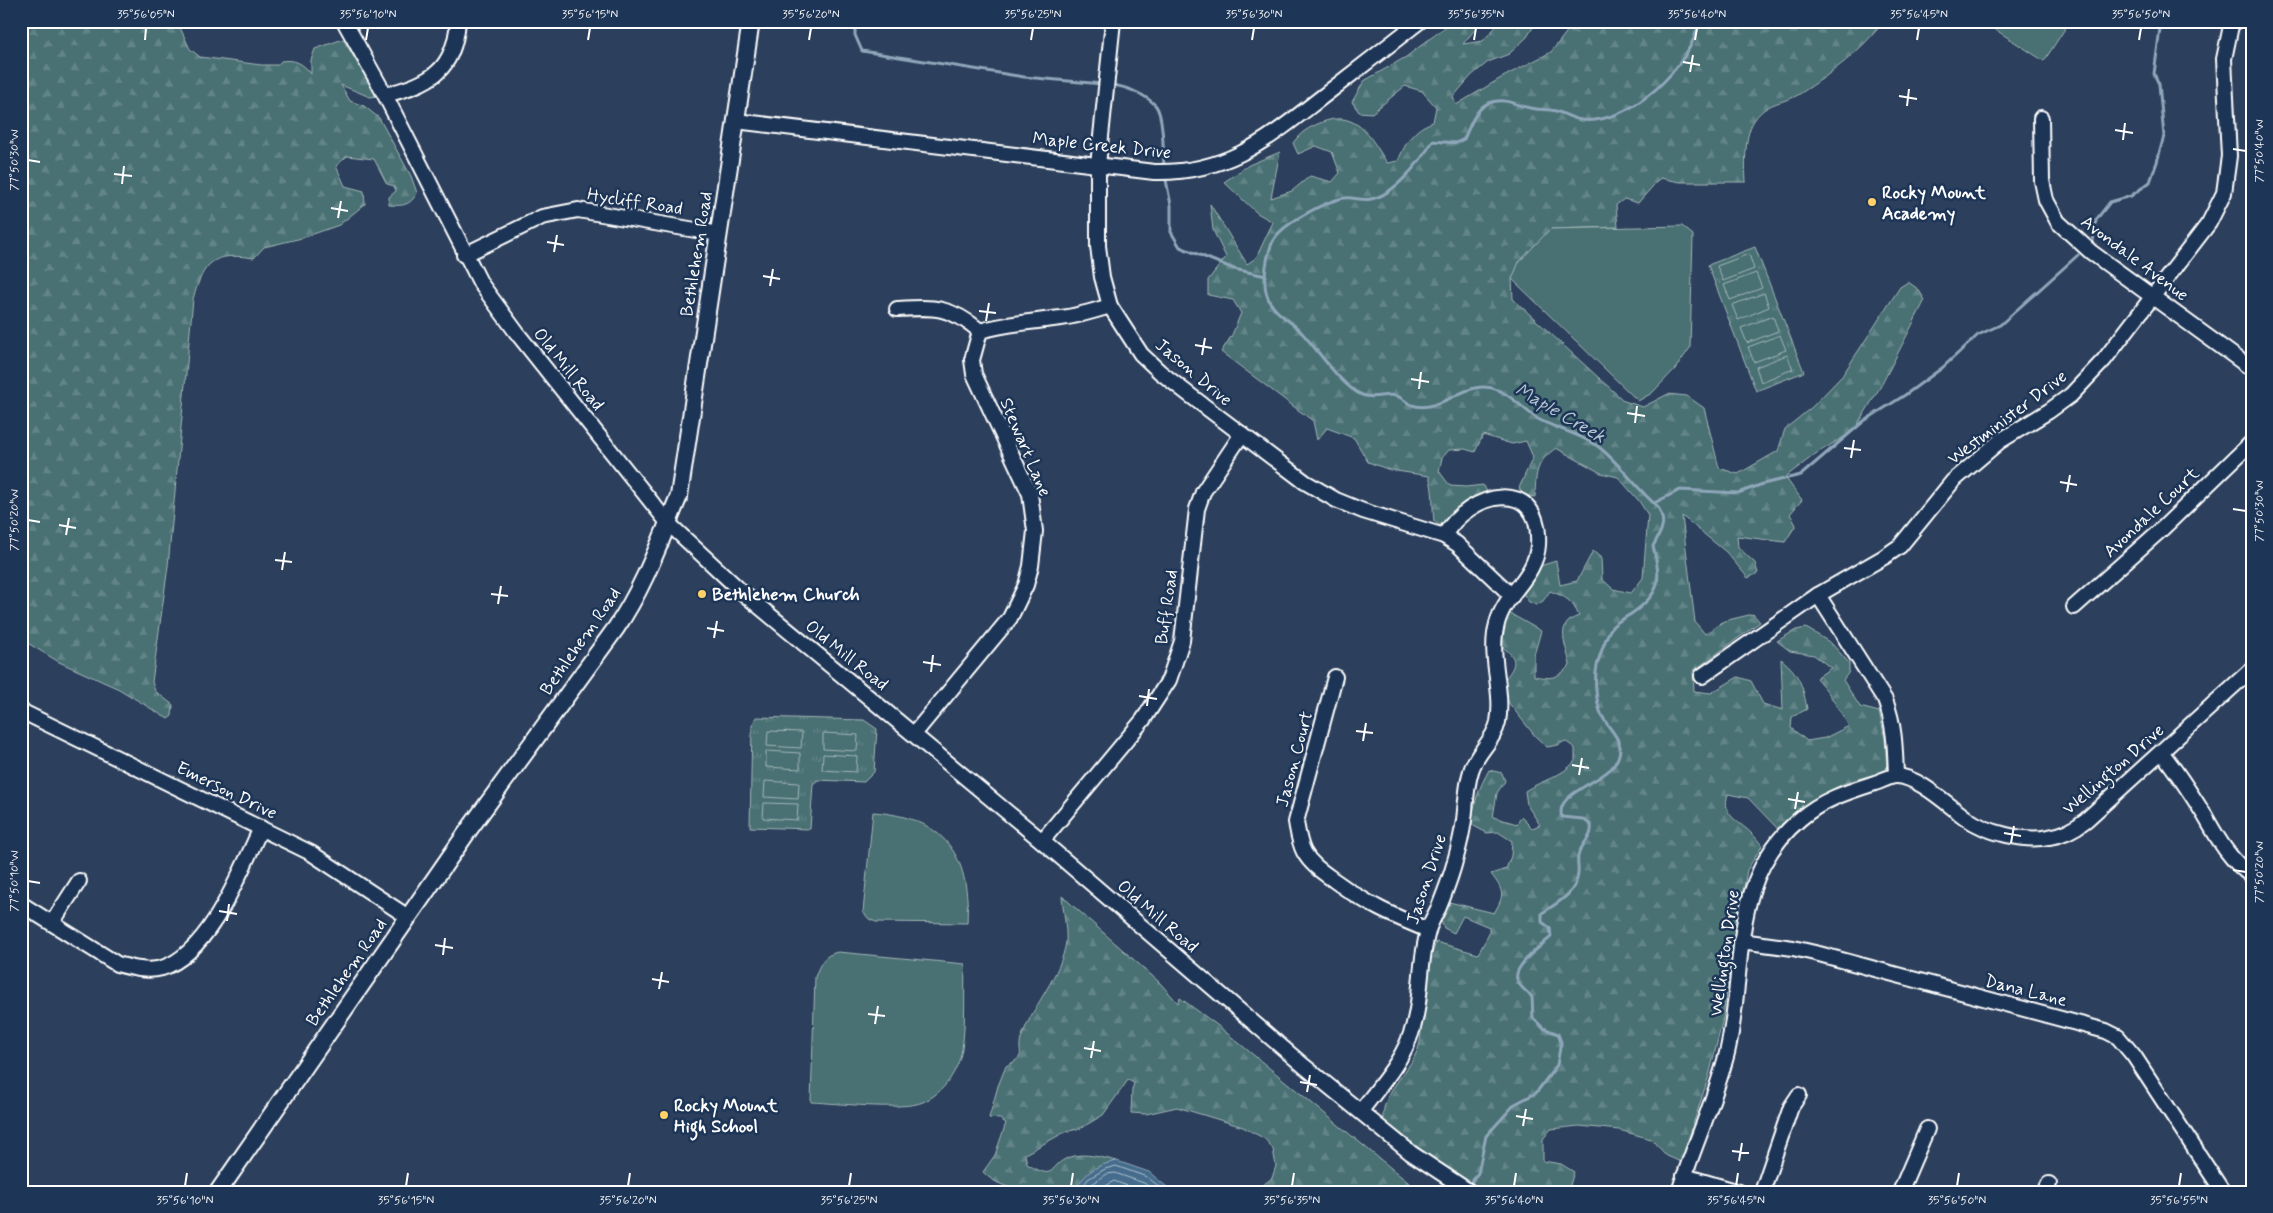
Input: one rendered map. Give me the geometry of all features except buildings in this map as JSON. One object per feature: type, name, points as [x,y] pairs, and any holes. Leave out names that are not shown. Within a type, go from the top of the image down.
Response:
[{"type":"main road","name":"Bethlehem Road","points":[[218,1192],[408,917],[634,603],[679,496],[750,21]]},
{"type":"street","name":"Old Mill Road","points":[[344,21],[385,95],[464,255],[481,284],[516,333],[668,523],[743,593],[1042,841],[1282,1047],[1411,1153],[1470,1192]]},
{"type":"street","points":[[385,95],[417,86],[429,79],[447,63],[454,51],[458,21]]},
{"type":"street","name":"Jason Drive","points":[[1113,21],[1098,164],[1098,246],[1102,277],[1110,306],[1141,354],[1305,482],[1336,500],[1381,517],[1444,536],[1457,544],[1512,596]]},
{"type":"street","name":"Maple Creek Drive","points":[[736,121],[1170,172],[1201,168],[1233,158],[1266,141],[1420,21]]},
{"type":"street","name":"Westminister Drive","points":[[1702,676],[1818,595],[1900,546],[1953,481],[2000,441],[2049,412],[2072,395],[2104,360],[2209,223],[2224,193],[2229,156],[2224,59],[2232,21]]},
{"type":"street","name":"Avondale Avenue","points":[[2041,118],[2042,181],[2046,200],[2058,222],[2091,252],[2252,369]]},
{"type":"street","name":"Hycliff Road","points":[[464,255],[542,217],[578,210],[719,234]]},
{"type":"street","points":[[897,309],[940,308],[956,314],[980,332],[1022,322],[1086,313],[1110,306]]},
{"type":"street","name":"Stewart Lane","points":[[914,734],[1010,618],[1026,585],[1032,566],[1035,531],[1030,494],[974,374],[972,360],[980,332]]},
{"type":"street","name":"Buff Road","points":[[1042,841],[1143,720],[1169,680],[1182,641],[1197,509],[1203,492],[1242,434]]},
{"type":"street","name":"Avondale Court","points":[[2074,607],[2163,528],[2252,442]]},
{"type":"street","name":"Jason Drive","points":[[1361,1111],[1401,1056],[1414,1024],[1428,930],[1448,885],[1455,862],[1464,822],[1471,770],[1492,736],[1497,724],[1499,712],[1495,640],[1496,625],[1512,596],[1526,578],[1538,554],[1536,519],[1531,509],[1522,501],[1510,497],[1482,501],[1459,515],[1444,536]]},
{"type":"street","points":[[1818,595],[1885,700],[1896,737],[1896,776]]},
{"type":"street","name":"Wellington Drive","points":[[1679,1192],[1726,1054],[1737,995],[1741,941],[1751,889],[1767,855],[1793,825],[1823,803],[1842,793],[1896,776],[1919,783],[1968,820],[1983,827],[2018,836],[2048,838],[2075,829],[2162,753],[2252,670]]},
{"type":"street","name":"Jason Court","points":[[1335,677],[1296,822],[1298,840],[1312,863],[1357,896],[1388,914],[1428,930]]},
{"type":"street","name":"Emerson Drive","points":[[21,711],[311,853],[408,917]]},
{"type":"street","points":[[2162,753],[2176,770],[2229,855],[2240,868],[2252,876]]},
{"type":"street","points":[[21,904],[117,964],[135,969],[148,970],[160,968],[185,956],[204,934],[220,908],[261,828]]},
{"type":"street","points":[[52,924],[79,881]]},
{"type":"street","name":"Dana Lane","points":[[1741,941],[1819,954],[2106,1031],[2118,1037],[2134,1056],[2223,1192]]},
{"type":"street","points":[[1762,1192],[1791,1106],[1799,1095]]},
{"type":"street","points":[[1900,1192],[1927,1129]]},
{"type":"street","points":[[1684,1176],[1739,1192]]},
{"type":"green space","points":[[21,21],[177,21],[190,49],[200,57],[261,65],[278,65],[281,61],[295,61],[305,67],[311,74],[311,60],[315,49],[343,39],[377,96],[370,97],[341,85],[350,101],[364,106],[379,118],[411,176],[417,193],[412,201],[408,203],[389,205],[389,197],[396,191],[394,186],[387,184],[374,159],[347,156],[336,166],[345,186],[364,191],[365,204],[339,225],[302,238],[264,247],[254,258],[240,256],[220,258],[212,262],[201,276],[193,299],[168,566],[152,682],[155,691],[173,705],[172,716],[168,719],[119,689],[59,662],[21,639]]},
{"type":"green space","points":[[1453,21],[1482,21],[1463,44],[1483,41],[1501,21],[1537,21],[1527,37],[1509,54],[1488,62],[1471,76],[1453,97],[1456,105],[1501,78],[1551,52],[1569,29],[1571,21],[1884,21],[1856,52],[1835,70],[1795,96],[1771,105],[1760,113],[1751,125],[1747,141],[1746,182],[1680,182],[1660,178],[1638,203],[1624,199],[1616,205],[1618,227],[1550,229],[1512,279],[1513,299],[1624,401],[1643,407],[1668,394],[1687,396],[1704,408],[1719,468],[1738,474],[1778,451],[1785,429],[1812,407],[1842,376],[1900,287],[1908,282],[1918,289],[1925,300],[1882,384],[1854,431],[1817,453],[1785,477],[1802,500],[1790,514],[1796,525],[1785,542],[1737,536],[1738,547],[1755,563],[1758,573],[1748,578],[1726,552],[1682,516],[1695,622],[1705,634],[1724,621],[1753,614],[1760,622],[1693,671],[1694,691],[1711,693],[1738,677],[1751,681],[1763,704],[1783,710],[1781,659],[1793,670],[1800,681],[1807,709],[1792,717],[1791,728],[1807,741],[1825,738],[1849,726],[1828,692],[1816,678],[1831,668],[1814,655],[1790,651],[1777,641],[1796,630],[1806,628],[1831,643],[1849,663],[1849,672],[1843,680],[1860,707],[1879,712],[1885,738],[1887,771],[1847,782],[1810,801],[1778,829],[1748,798],[1728,794],[1726,801],[1729,813],[1762,846],[1747,870],[1728,977],[1723,1018],[1710,1072],[1681,1162],[1667,1156],[1651,1139],[1619,1130],[1579,1126],[1551,1129],[1543,1139],[1543,1161],[1561,1164],[1574,1172],[1570,1185],[1565,1192],[1482,1192],[1444,1167],[1383,1120],[1384,1110],[1386,1100],[1413,1059],[1419,1046],[1428,972],[1436,942],[1478,954],[1489,934],[1489,927],[1463,916],[1454,933],[1444,928],[1441,921],[1449,902],[1494,913],[1500,902],[1501,889],[1491,874],[1506,869],[1511,856],[1512,841],[1498,832],[1487,833],[1472,825],[1477,796],[1489,770],[1502,773],[1505,781],[1497,793],[1493,817],[1517,824],[1521,817],[1532,828],[1540,825],[1527,805],[1525,791],[1558,775],[1575,761],[1575,748],[1565,741],[1558,745],[1547,747],[1535,736],[1508,702],[1505,679],[1512,669],[1514,661],[1510,654],[1501,646],[1502,631],[1509,613],[1541,631],[1534,655],[1534,676],[1550,678],[1561,673],[1570,665],[1564,630],[1566,624],[1579,616],[1574,606],[1560,595],[1550,591],[1543,601],[1536,605],[1529,602],[1522,592],[1540,566],[1556,561],[1560,585],[1577,581],[1593,551],[1601,558],[1602,579],[1613,589],[1631,593],[1643,578],[1648,515],[1639,501],[1618,477],[1601,473],[1556,448],[1540,464],[1535,497],[1524,495],[1519,488],[1533,457],[1526,441],[1512,444],[1483,435],[1475,452],[1465,449],[1449,450],[1442,458],[1439,471],[1450,486],[1483,485],[1488,493],[1467,502],[1443,528],[1434,521],[1429,476],[1390,470],[1368,462],[1354,438],[1327,428],[1317,440],[1313,421],[1221,352],[1232,335],[1241,313],[1233,300],[1208,295],[1208,280],[1226,257],[1213,230],[1210,204],[1247,264],[1256,258],[1273,222],[1257,213],[1224,182],[1249,165],[1280,152],[1271,198],[1292,191],[1310,176],[1332,182],[1340,173],[1332,152],[1316,146],[1298,154],[1293,143],[1308,129],[1333,119],[1343,119],[1361,127],[1387,163],[1398,161],[1415,132],[1433,122],[1436,107],[1422,91],[1405,86],[1372,113],[1359,112],[1352,102],[1364,81],[1406,57]]},
{"type":"green space","points":[[1982,21],[2070,21],[2044,61]]},
{"type":"green space","points":[[1682,226],[1693,235],[1690,348],[1675,369],[1652,393],[1638,401],[1512,279],[1519,262],[1550,229]]},
{"type":"green space","points":[[1755,247],[1804,372],[1756,391],[1708,265]]},
{"type":"green space","points":[[1749,254],[1754,269],[1723,281],[1717,266]]},
{"type":"green space","points":[[1756,273],[1762,288],[1730,300],[1724,285]]},
{"type":"green space","points":[[1764,293],[1769,307],[1738,320],[1732,305]]},
{"type":"green space","points":[[1773,316],[1778,331],[1747,343],[1741,328]]},
{"type":"green space","points":[[1780,335],[1786,350],[1754,362],[1748,347]]},
{"type":"green space","points":[[1787,355],[1793,369],[1761,382],[1756,367]]},
{"type":"green space","points":[[756,717],[864,720],[877,729],[874,772],[864,782],[818,780],[813,784],[810,829],[750,827],[752,726]]},
{"type":"green space","points":[[768,731],[802,732],[801,748],[767,746]]},
{"type":"green space","points":[[823,733],[858,735],[857,751],[823,749]]},
{"type":"green space","points":[[766,751],[800,753],[800,769],[766,767]]},
{"type":"green space","points":[[823,754],[857,756],[856,772],[822,770]]},
{"type":"green space","points":[[765,781],[799,783],[798,799],[764,797]]},
{"type":"green space","points":[[764,803],[798,804],[797,820],[763,818]]},
{"type":"green space","points":[[873,812],[898,815],[918,822],[935,831],[948,844],[958,859],[964,878],[967,899],[967,923],[876,922],[869,919],[863,912]]},
{"type":"green space","points":[[1062,896],[1159,982],[1178,1003],[1180,998],[1217,1025],[1420,1192],[1254,1192],[1272,1178],[1276,1166],[1273,1149],[1265,1139],[1243,1127],[1177,1107],[1146,1114],[1131,1113],[1134,1083],[1128,1080],[1103,1115],[1081,1128],[1065,1132],[1025,1154],[1027,1164],[1044,1172],[1052,1171],[1063,1160],[1081,1155],[1117,1161],[1092,1171],[1073,1192],[1025,1191],[1002,1185],[983,1172],[995,1155],[1006,1123],[1000,1119],[989,1118],[998,1086],[1006,1066],[1020,1056],[1020,1042],[1027,1024],[1053,979],[1063,955],[1066,937]]},
{"type":"green space","points":[[838,952],[965,964],[964,1028],[960,1057],[949,1080],[931,1098],[913,1105],[901,1106],[811,1102],[815,977],[825,958]]},
{"type":"water","points":[[1117,1161],[1149,1172],[1173,1192],[1073,1192],[1091,1171]]},
{"type":"waterway","points":[[855,21],[855,35],[862,51],[1024,77],[1102,84]]},
{"type":"waterway","name":"Maple Creek","points":[[1468,1187],[1478,1173],[1486,1136],[1515,1104],[1536,1093],[1557,1065],[1561,1042],[1558,1034],[1543,1028],[1533,1018],[1532,997],[1519,984],[1517,974],[1523,962],[1551,937],[1550,928],[1542,922],[1542,913],[1565,897],[1574,886],[1578,873],[1578,855],[1591,833],[1591,825],[1583,819],[1562,817],[1561,809],[1572,795],[1608,771],[1619,756],[1619,742],[1600,711],[1596,671],[1612,627],[1649,599],[1657,585],[1658,577],[1653,546],[1663,523],[1661,513],[1658,507],[1600,448],[1586,439],[1538,419],[1509,396],[1498,390],[1487,387],[1476,388],[1434,405],[1423,407],[1412,405],[1396,396],[1366,396],[1354,390],[1338,376],[1298,328],[1282,316],[1269,301],[1265,282],[1267,259],[1274,239],[1296,220],[1317,208],[1337,200],[1348,198],[1365,200],[1380,196],[1389,191],[1406,176],[1422,158],[1433,141],[1456,143],[1464,139],[1477,113],[1484,105],[1495,101],[1506,101],[1533,109],[1556,111],[1581,120],[1600,119],[1619,113],[1638,103],[1671,74],[1694,38],[1699,21]]},
{"type":"waterway","points":[[2093,241],[2096,220],[2110,202],[2131,196],[2150,182],[2157,162],[2164,136],[2159,84],[2154,74],[2161,21]]},
{"type":"waterway","points":[[1111,85],[1135,92],[1147,98],[1156,106],[1159,111],[1162,127],[1164,168]]},
{"type":"waterway","points":[[1165,175],[1171,205],[1171,232],[1180,247],[1234,269],[1266,276]]},
{"type":"waterway","points":[[1654,503],[1680,490],[1738,493],[1763,484],[1801,475],[1864,421],[1905,395],[1942,368],[1978,335],[2000,325],[2078,255]]},
{"type":"place","name":"Rocky Mount Academy","points":[[1872,202]]},
{"type":"place","name":"Bethlehem Church","points":[[702,594]]},
{"type":"place","name":"Rocky Mount High School","points":[[664,1115]]}]
